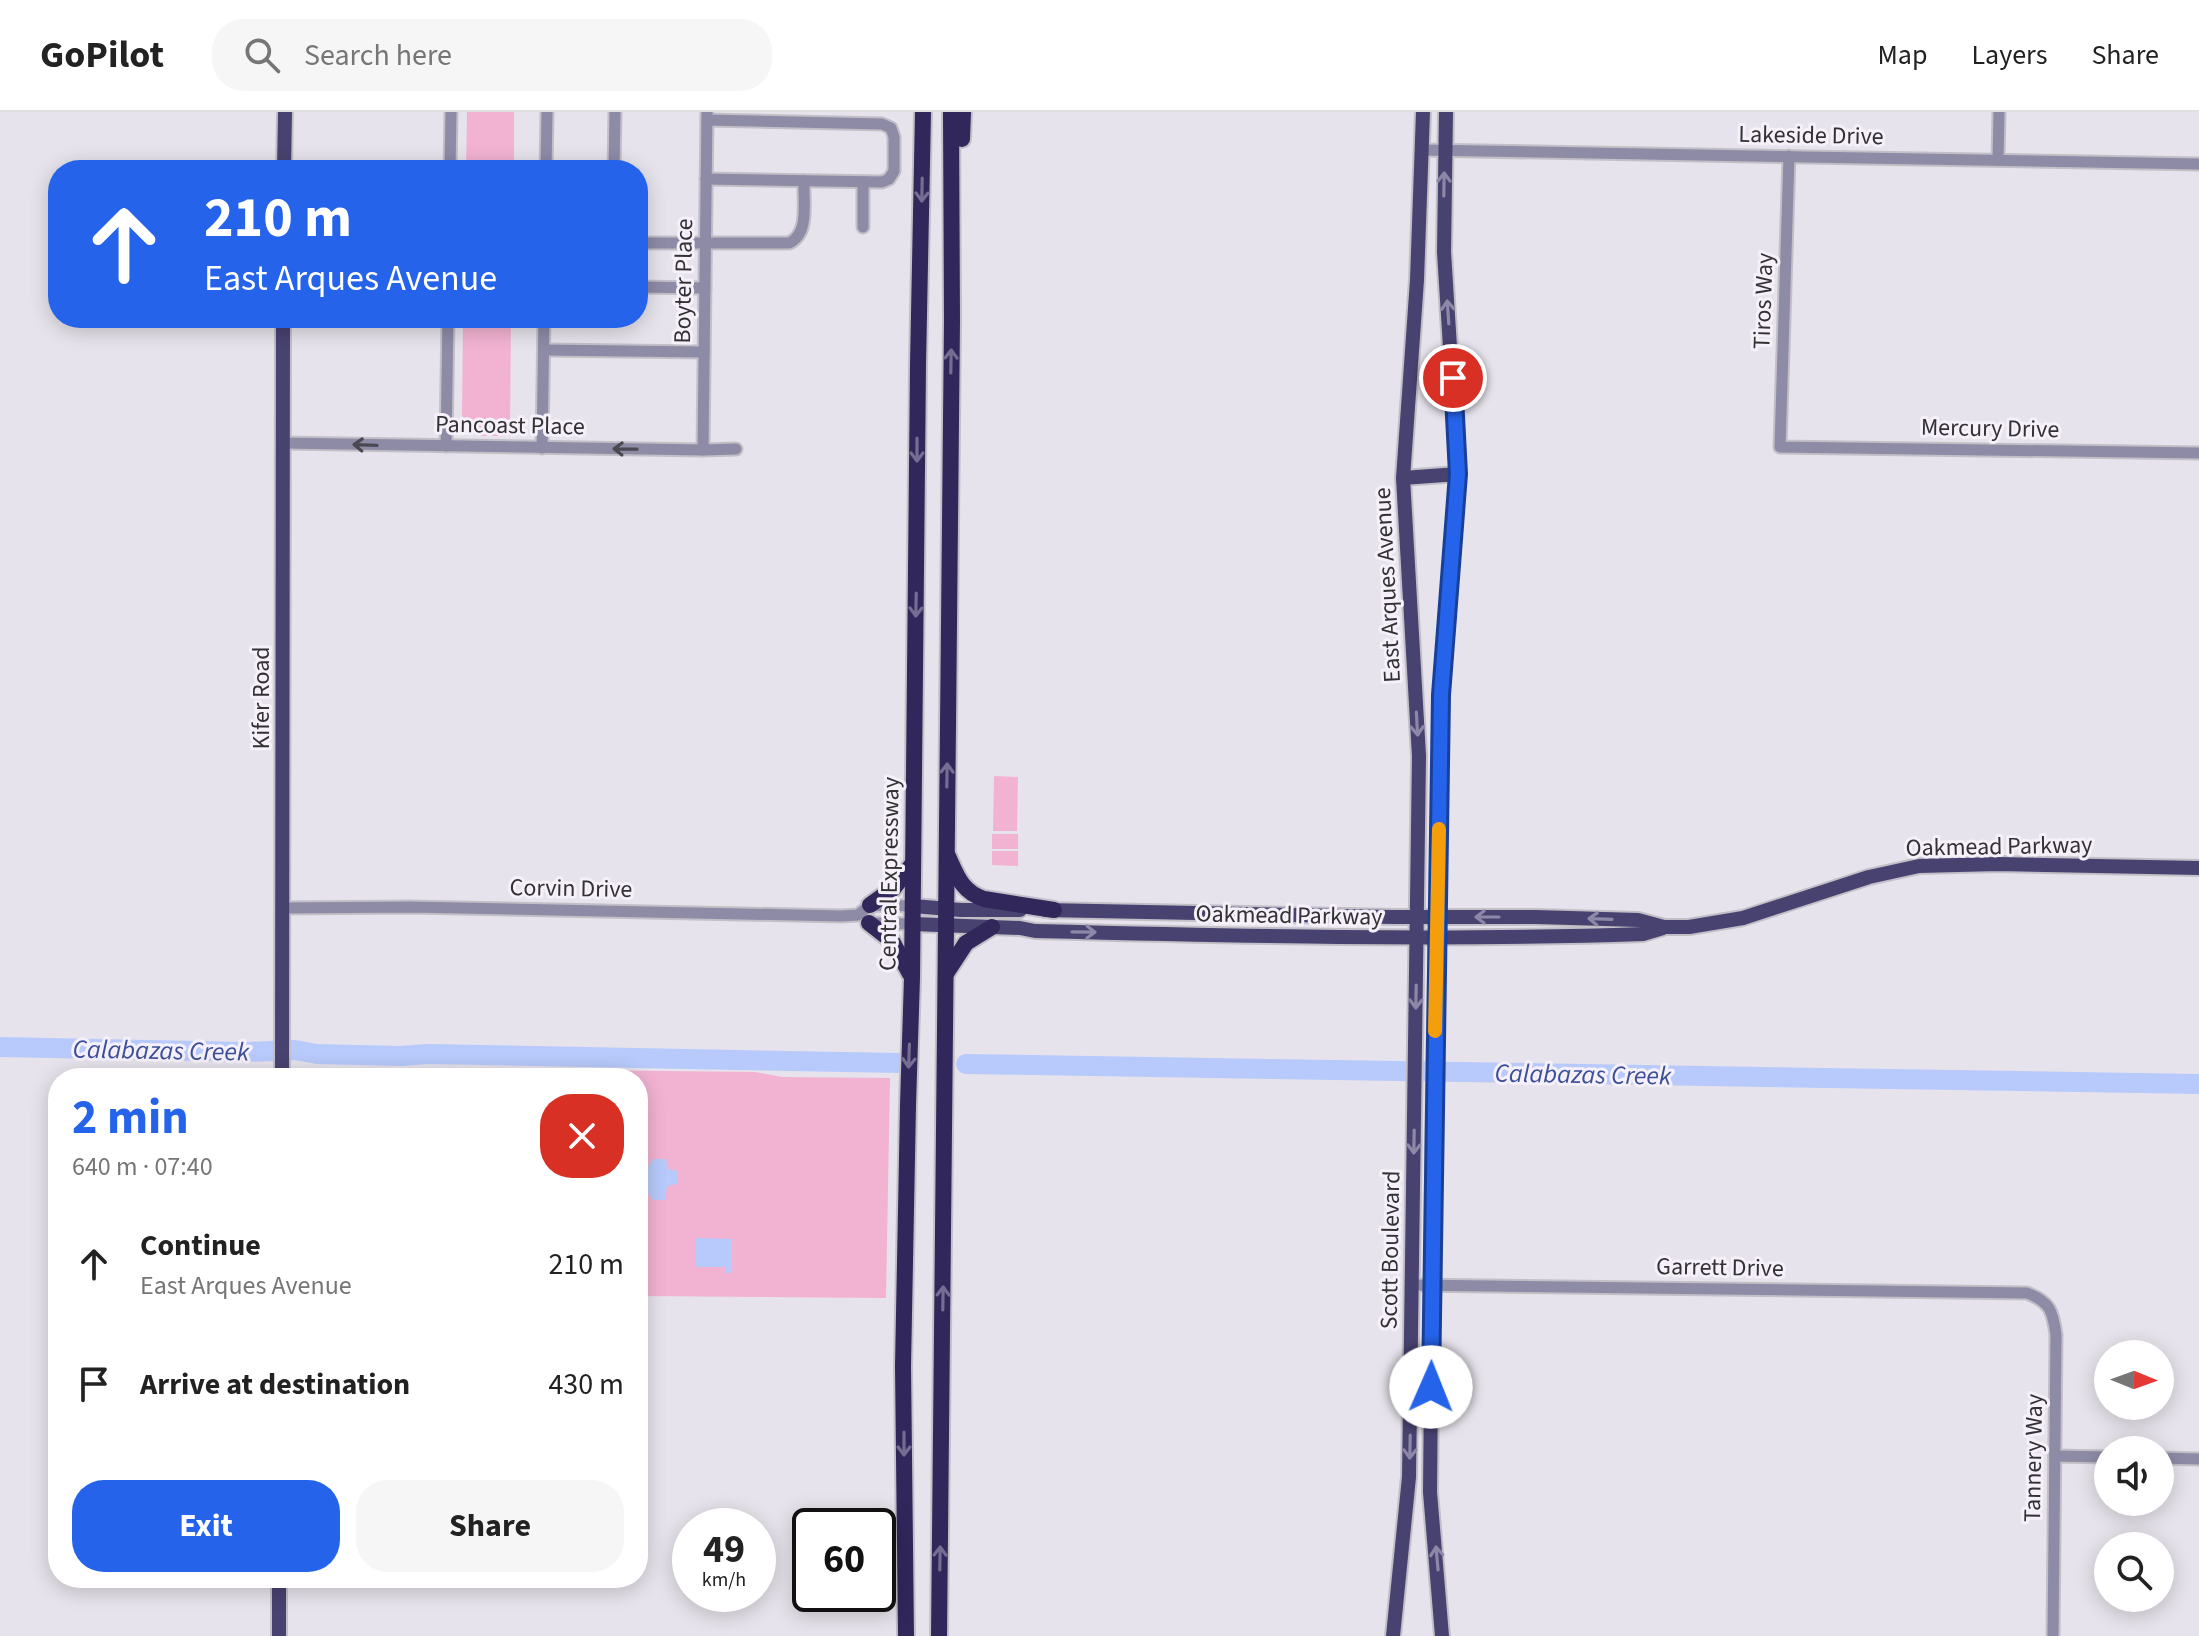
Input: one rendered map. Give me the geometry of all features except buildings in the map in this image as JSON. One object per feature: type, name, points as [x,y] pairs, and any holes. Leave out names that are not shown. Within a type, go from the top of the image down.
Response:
[{"type":"highway","name":"Central Expressway","points":[[906,1636],[903,1366],[913,924],[923,112]]},
{"type":"highway","points":[[939,1636],[952,320],[951,112]]},
{"type":"highway","points":[[952,320],[960,281],[963,112]]},
{"type":"highway","points":[[946,853],[961,885],[973,895],[1054,910]]},
{"type":"highway","points":[[912,978],[892,941],[866,914],[894,888],[913,863]]},
{"type":"highway","points":[[946,973],[966,943],[992,927]]},
{"type":"highway","points":[[896,1636],[897,1598],[905,1572]]},
{"type":"main road","points":[[284,160],[285,112]]},
{"type":"main road","name":"East Arques Avenue","points":[[1415,1056],[1419,756],[1403,478],[1417,289],[1423,112]]},
{"type":"main road","name":"East Arques Avenue","points":[[1434,1056],[1441,695],[1458,474],[1444,252],[1446,112]]},
{"type":"main road","name":"Kifer Road","points":[[282,1068],[283,328]]},
{"type":"main road","points":[[1403,478],[1458,474]]},
{"type":"main road","name":"Oakmead Parkway","points":[[913,924],[946,917],[1054,910],[1638,920],[1664,927],[1702,926],[1743,918],[1859,880],[1919,866],[1998,864],[2199,868]]},
{"type":"main road","name":"Oakmead Parkway","points":[[913,906],[992,927],[1035,931],[1257,937],[1519,938],[1643,934],[1664,927]]},
{"type":"main road","name":"Scott Boulevard","points":[[1393,1636],[1409,1477],[1415,1056]]},
{"type":"main road","name":"Scott Boulevard","points":[[1434,1056],[1430,1492],[1442,1636]]},
{"type":"main road","points":[[279,1588],[279,1636]]},
{"type":"street","points":[[450,160],[451,112]]},
{"type":"street","points":[[546,160],[547,112]]},
{"type":"street","points":[[614,160],[615,112]]},
{"type":"street","points":[[1998,160],[1999,112]]},
{"type":"street","points":[[706,179],[882,182],[892,176],[894,137],[887,125],[707,116]]},
{"type":"street","name":"Boyter Place","points":[[703,450],[707,116]]},
{"type":"street","name":"Lakeside Drive","points":[[1422,150],[2199,164]]},
{"type":"street","name":"Tiros Way","points":[[1780,447],[1789,156]]},
{"type":"street","points":[[648,243],[782,244],[795,241],[803,228],[804,181]]},
{"type":"street","points":[[863,182],[863,227]]},
{"type":"street","points":[[648,287],[705,288]]},
{"type":"street","points":[[446,446],[448,328]]},
{"type":"street","points":[[542,448],[544,328]]},
{"type":"street","points":[[544,350],[704,352]]},
{"type":"street","name":"Pancoast Place","points":[[283,443],[736,449]]},
{"type":"street","name":"Mercury Drive","points":[[1780,447],[2199,453]]},
{"type":"street","name":"Corvin Drive","points":[[283,908],[385,907],[796,916],[866,914],[913,906]]},
{"type":"street","name":"Corvin Drive","points":[[866,914],[913,924]]},
{"type":"street","name":"Garrett Drive","points":[[1412,1285],[2027,1293]]},
{"type":"street","name":"Tannery Way","points":[[2027,1293],[2046,1303],[2054,1322],[2053,1636]]},
{"type":"street","points":[[2055,1456],[2094,1457]]},
{"type":"street","points":[[2174,1458],[2199,1459]]},
{"type":"shaded area","points":[[467,112],[514,112],[514,160],[466,160]]},
{"type":"shaded area","points":[[463,328],[511,328],[510,436],[481,436],[462,416]]},
{"type":"shaded area","points":[[994,776],[1018,777],[1017,831],[993,831]]},
{"type":"shaded area","points":[[992,834],[1018,834],[1018,849],[992,849]]},
{"type":"shaded area","points":[[992,851],[1018,851],[1018,866],[992,865]]},
{"type":"shaded area","points":[[648,1071],[890,1078],[886,1298],[648,1296]]},
{"type":"water","points":[[653,1159],[666,1159],[668,1169],[678,1171],[677,1184],[667,1186],[665,1200],[653,1200],[648,1192],[648,1167]]},
{"type":"water","points":[[696,1238],[732,1239],[732,1273],[726,1273],[726,1267],[696,1267]]},
{"type":"waterway","name":"Calabazas Creek","points":[[0,1047],[899,1063]]},
{"type":"waterway","name":"Calabazas Creek","points":[[966,1064],[2199,1084]]},
{"type":"slow traffic","points":[[1435,1031],[1439,829]]},
{"type":"route","points":[[1431,1387],[1441,695],[1458,474],[1453,378]]}]
